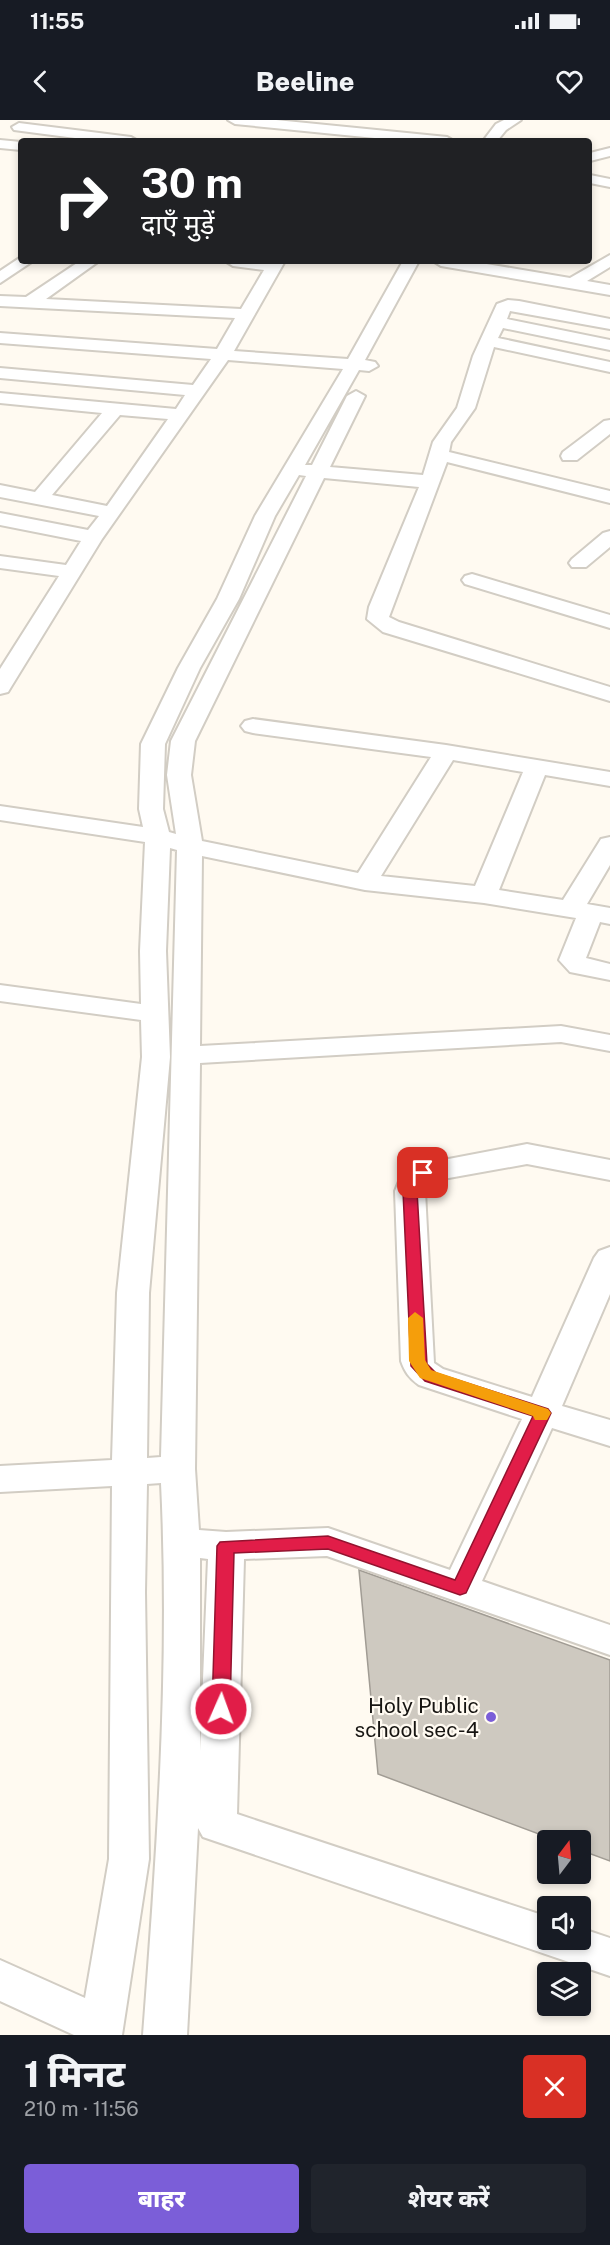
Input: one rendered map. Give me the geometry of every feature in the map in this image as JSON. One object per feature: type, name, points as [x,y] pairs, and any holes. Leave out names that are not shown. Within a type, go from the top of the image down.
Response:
[{"type":"street","points":[[236,120],[417,138]]},
{"type":"street","points":[[484,138],[496,120]]},
{"type":"street","points":[[484,138],[514,120]]},
{"type":"street","points":[[0,136],[25,123],[113,138]]},
{"type":"street","points":[[0,144],[18,146]]},
{"type":"street","points":[[592,156],[610,152]]},
{"type":"street","points":[[592,179],[610,183]]},
{"type":"street","points":[[0,258],[18,260]]},
{"type":"street","points":[[573,283],[610,260]]},
{"type":"street","points":[[0,278],[19,264]]},
{"type":"street","points":[[30,302],[87,264]]},
{"type":"street","points":[[0,687],[93,537],[222,356],[275,264]]},
{"type":"street","points":[[362,366],[410,264]]},
{"type":"street","points":[[165,2035],[180,1803],[182,1543],[178,1468],[190,846],[179,776],[183,741],[187,727],[304,471],[362,366],[424,264]]},
{"type":"street","points":[[459,264],[610,290]]},
{"type":"street","points":[[0,300],[246,314]]},
{"type":"street","points":[[610,324],[514,305],[503,308],[466,408],[442,442],[432,478],[380,607],[378,619],[401,631],[610,694]]},
{"type":"street","points":[[497,322],[610,345]]},
{"type":"street","points":[[0,338],[362,366]]},
{"type":"street","points":[[489,341],[610,367]]},
{"type":"street","points":[[0,373],[196,391]]},
{"type":"street","points":[[0,398],[180,414]]},
{"type":"street","points":[[39,500],[115,409]]},
{"type":"street","points":[[570,456],[610,425]]},
{"type":"street","points":[[439,455],[610,496]]},
{"type":"street","points":[[304,471],[416,482],[432,478]]},
{"type":"street","points":[[0,1980],[100,2031],[129,1859],[127,1592],[133,1293],[156,1057],[153,951],[158,837],[152,809],[153,744],[189,668],[228,599],[265,516],[304,471]]},
{"type":"street","points":[[0,491],[112,513]]},
{"type":"street","points":[[0,519],[93,537]]},
{"type":"street","points":[[579,563],[610,537]]},
{"type":"street","points":[[1,563],[72,572]]},
{"type":"street","points":[[472,580],[610,622]]},
{"type":"street","points":[[253,726],[446,752],[610,779]]},
{"type":"street","points":[[365,882],[446,752]]},
{"type":"street","points":[[484,895],[537,767]]},
{"type":"street","points":[[0,813],[158,837],[190,846],[365,882],[484,895],[590,913]]},
{"type":"street","points":[[610,844],[590,913],[572,960],[579,966],[610,972]]},
{"type":"street","points":[[0,993],[155,1014]]},
{"type":"street","points":[[186,1055],[561,1034],[610,1043]]},
{"type":"street","points":[[610,1170],[548,1156],[527,1154],[423,1173],[411,1186],[417,1361],[421,1370],[431,1377],[610,1433]]},
{"type":"street","points":[[460,1588],[543,1413],[610,1258]]},
{"type":"street","points":[[0,1479],[178,1468]]},
{"type":"street","points":[[182,1543],[226,1546],[328,1542],[610,1640]]},
{"type":"street","points":[[226,1546],[218,1825],[537,1932]]},
{"type":"street","points":[[586,1950],[610,1958]]},
{"type":"building","name":"Holy Public school sec-4","points":[[359,1570],[610,1660],[610,1861],[591,1854],[591,1830],[537,1830],[537,1833],[378,1774]]},
{"type":"slow traffic","points":[[415,1318],[417,1361],[421,1370],[426,1374],[543,1413],[541,1416]]},
{"type":"place","name":"Holy Public school sec-4","points":[[491,1717]]},
{"type":"route","points":[[221,1709],[226,1546],[328,1542],[460,1588],[543,1413],[431,1377],[421,1370],[417,1361],[410,1191],[413,1181],[423,1173]]}]
